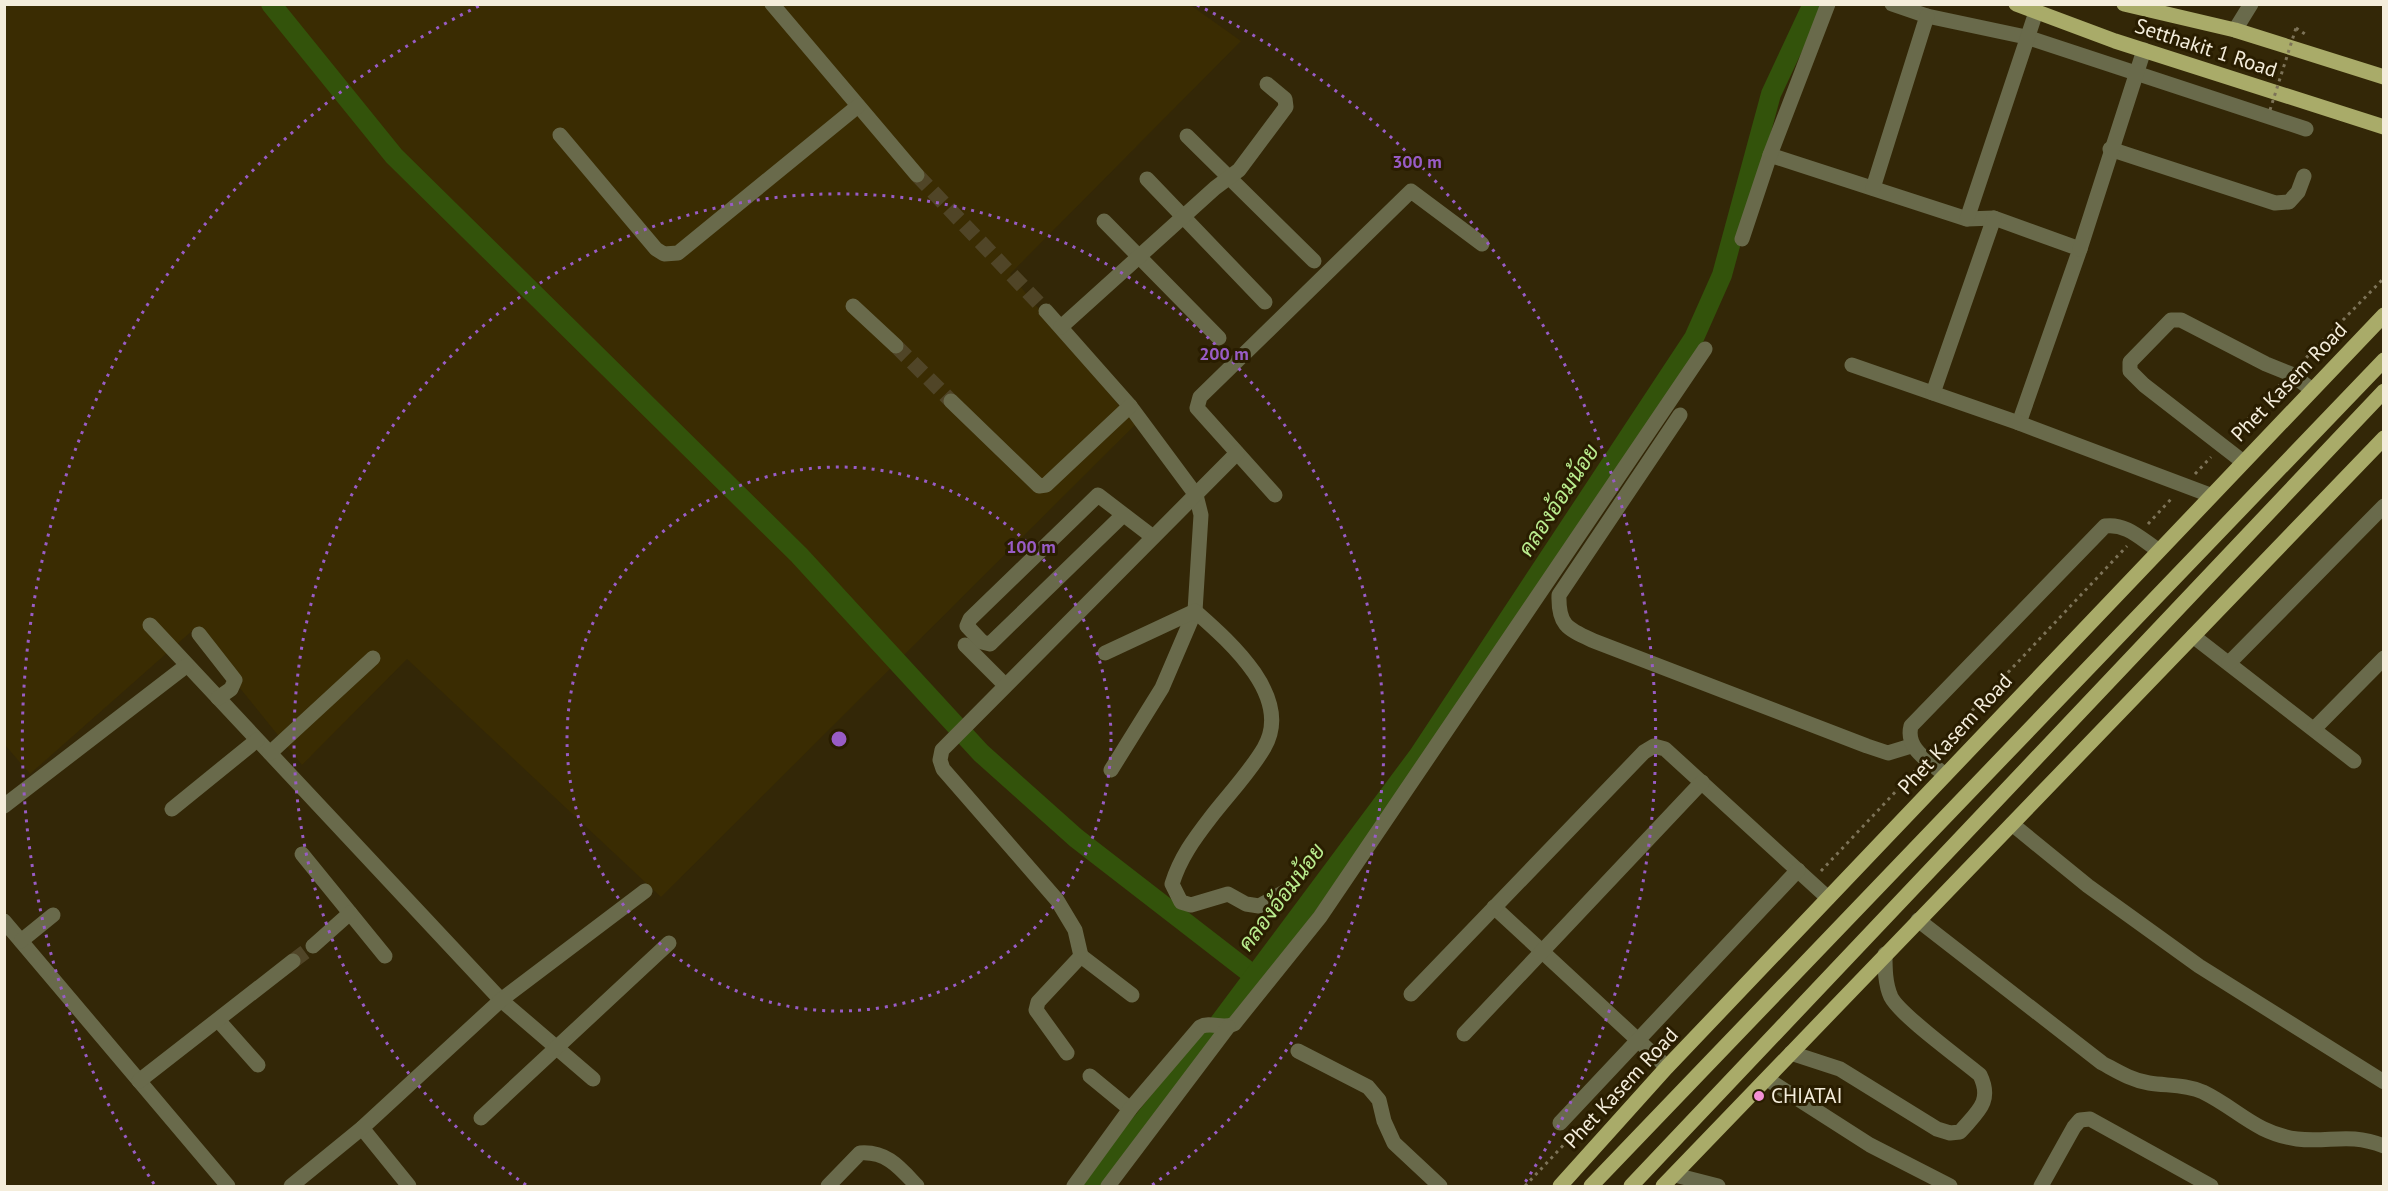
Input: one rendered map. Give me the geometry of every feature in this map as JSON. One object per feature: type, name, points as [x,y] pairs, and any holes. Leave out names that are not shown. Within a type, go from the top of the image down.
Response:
[{"type":"main road","name":"Setthakit 1 Road","points":[[2016,4],[2144,50],[2384,127]]},
{"type":"main road","name":"Setthakit 1 Road","points":[[2124,4],[2235,30],[2384,77]]},
{"type":"main road","name":"Phet Kasem Road","points":[[1560,1186],[1668,1067],[2242,461],[2384,315]]},
{"type":"main road","points":[[1591,1186],[2384,360]]},
{"type":"main road","points":[[1631,1186],[2384,391]]},
{"type":"main road","points":[[1663,1186],[2384,438]]},
{"type":"street","points":[[772,4],[916,175]]},
{"type":"street","points":[[1742,239],[1770,155],[1828,4]]},
{"type":"street","points":[[1892,4],[1927,16],[2026,37],[2306,129]]},
{"type":"street","points":[[2235,30],[2251,4]]},
{"type":"street","points":[[1967,219],[2036,12]]},
{"type":"street","points":[[1873,188],[1927,16]]},
{"type":"street","points":[[2019,423],[2080,249],[2110,149],[2144,50]]},
{"type":"street","points":[[1061,327],[1239,170],[1286,107],[1285,99],[1267,84]]},
{"type":"street","points":[[560,135],[656,249],[670,255],[678,253],[858,106]]},
{"type":"street","points":[[1186,136],[1314,261]]},
{"type":"street","points":[[2110,149],[2275,203],[2289,202],[2298,192],[2304,176]]},
{"type":"street","points":[[1770,155],[1967,219],[1994,218],[2080,249]]},
{"type":"street","points":[[1147,179],[1265,302]]},
{"type":"street","points":[[1275,495],[1197,408],[1200,397],[1411,190],[1482,244]]},
{"type":"street","points":[[1933,393],[1994,218]]},
{"type":"street","points":[[1104,221],[1219,338]]},
{"type":"street","points":[[853,306],[896,346]]},
{"type":"street","points":[[1046,310],[1130,406],[1196,495],[1201,515],[1196,611],[1162,688],[1111,770]]},
{"type":"street","points":[[2242,461],[2144,385],[2130,371],[2130,362],[2171,320],[2181,320],[2266,364],[2291,374],[2311,389]]},
{"type":"street","points":[[1074,1186],[1130,1109],[1200,1027],[1206,1024],[1226,1027],[1234,1024],[1320,917],[1705,349]]},
{"type":"street","points":[[1852,365],[2019,423],[2210,495]]},
{"type":"street","points":[[951,401],[1039,486],[1046,485],[1130,406]]},
{"type":"street","points":[[1680,415],[1559,596],[1559,610],[1563,622],[1572,631],[1594,641],[1888,753],[1911,746]]},
{"type":"street","points":[[1132,995],[1081,956],[1070,919],[1057,900],[943,769],[940,760],[942,750],[1237,453]]},
{"type":"street","points":[[1123,515],[990,644],[982,642],[967,626],[970,619],[1098,495],[1153,537]]},
{"type":"street","points":[[2229,663],[2384,506]]},
{"type":"street","points":[[1945,776],[1911,746],[1909,735],[1911,726],[2106,526],[2116,524],[2158,550]]},
{"type":"street","points":[[1105,653],[1196,611]]},
{"type":"street","points":[[1196,611],[1231,643],[1257,676],[1269,700],[1272,718],[1265,746],[1190,845],[1177,868],[1172,884],[1182,902],[1191,905],[1228,894],[1245,904],[1259,906],[1288,890]]},
{"type":"street","points":[[150,625],[501,1000],[593,1079]]},
{"type":"street","points":[[199,634],[235,680],[231,689],[218,698]]},
{"type":"street","points":[[2193,636],[2354,761]]},
{"type":"street","points":[[965,645],[1005,685]]},
{"type":"street","points":[[270,753],[373,658]]},
{"type":"street","points":[[2314,729],[2384,658]]},
{"type":"street","points":[[4,806],[186,666]]},
{"type":"street","points":[[172,809],[257,740]]},
{"type":"street","points":[[1411,994],[1644,752],[1654,746],[1665,749],[1828,898]]},
{"type":"street","points":[[1464,1034],[1702,782]]},
{"type":"street","points":[[2012,824],[2088,886],[2199,966],[2384,1082]]},
{"type":"street","points":[[302,854],[385,956]]},
{"type":"street","points":[[1560,1123],[1798,870]]},
{"type":"street","points":[[291,1186],[362,1128],[501,1000],[645,891]]},
{"type":"street","points":[[1494,907],[1668,1067]]},
{"type":"street","points":[[313,946],[350,913]]},
{"type":"street","points":[[21,940],[53,915]]},
{"type":"street","points":[[1918,920],[2102,1063],[2127,1076],[2148,1083],[2178,1085],[2203,1092],[2261,1130],[2298,1139],[2342,1137],[2368,1140],[2384,1146]]},
{"type":"street","points":[[4,921],[228,1186]]},
{"type":"street","points":[[481,1118],[669,943]]},
{"type":"street","points":[[1791,1053],[1840,1068],[1937,1129],[1950,1133],[1960,1132],[1985,1102],[1986,1087],[1980,1075],[1906,1014],[1891,997],[1886,980],[1885,954]]},
{"type":"street","points":[[1068,1053],[1036,1010],[1038,1002],[1081,956]]},
{"type":"street","points":[[139,1081],[293,962]]},
{"type":"street","points":[[218,1020],[258,1065]]},
{"type":"street","points":[[1108,1186],[1226,1027]]},
{"type":"street","points":[[1298,1051],[1368,1087],[1379,1100],[1384,1121],[1394,1143],[1440,1186]]},
{"type":"street","points":[[1090,1076],[1130,1109]]},
{"type":"street","points":[[1767,1079],[1870,1145],[1950,1186]]},
{"type":"street","points":[[2041,1186],[2074,1128],[2080,1120],[2090,1119],[2211,1186]]},
{"type":"street","points":[[362,1128],[409,1186]]},
{"type":"street","points":[[828,1186],[861,1153],[874,1152],[900,1166],[917,1186]]},
{"type":"street","points":[[1675,1175],[1718,1186]]},
{"type":"path","points":[[2270,110],[2296,28]]},
{"type":"path","points":[[1811,882],[2184,485],[2384,278]]},
{"type":"path","points":[[1525,1186],[1580,1128]]},
{"type":"shaded area","points":[[1189,4],[1241,41],[1010,274],[1135,425],[661,897],[407,659],[302,765],[193,630],[30,774],[5,745],[4,5]]},
{"type":"waterway","points":[[271,4],[394,156],[799,555],[981,753],[1076,838],[1253,975]]},
{"type":"waterway","name":"คลองอ้อมน้อย","points":[[1093,1186],[1096,1179],[1179,1077],[1419,755],[1694,338],[1722,275],[1771,94],[1813,4]]},
{"type":"tunnel","points":[[917,175],[1046,311]]},
{"type":"tunnel","points":[[896,346],[951,401]]},
{"type":"tunnel","points":[[293,961],[313,946]]},
{"type":"place","name":"CHIATAI","points":[[1759,1096]]}]
